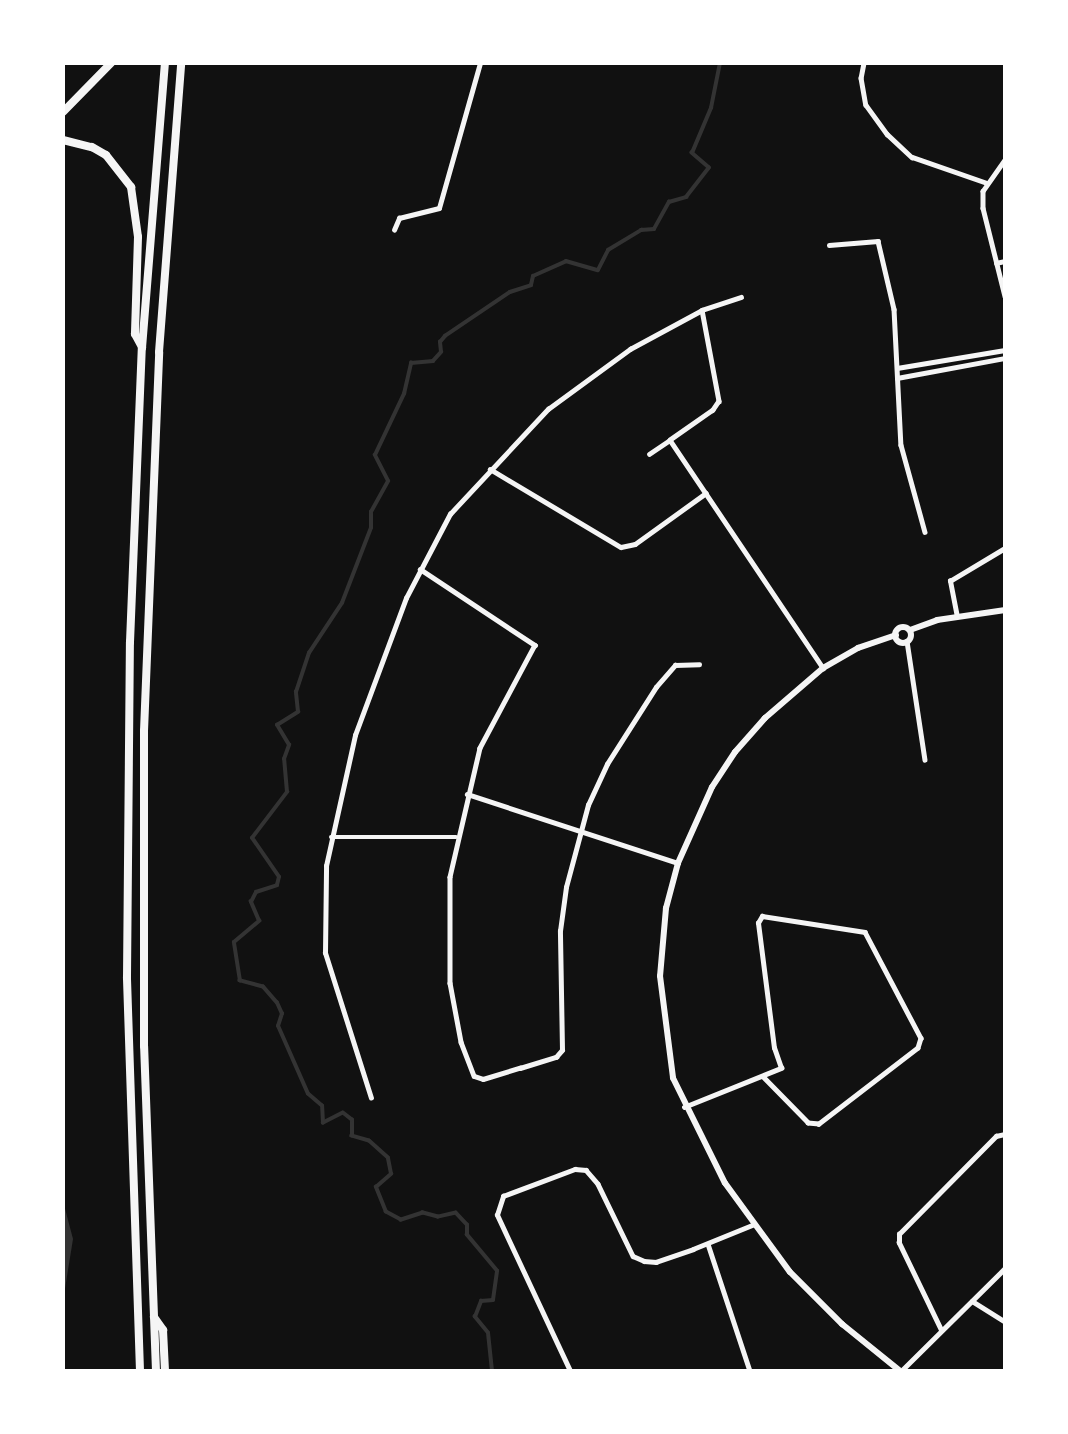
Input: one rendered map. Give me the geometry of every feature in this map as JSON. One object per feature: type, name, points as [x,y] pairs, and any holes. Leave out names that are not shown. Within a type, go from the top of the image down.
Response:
[{"type":"highway","points":[[63,112],[111,63]]},
{"type":"highway","points":[[140,1371],[131,1137],[127,817],[142,348],[165,63]]},
{"type":"highway","points":[[156,1371],[143,965],[145,705],[158,366],[181,63]]},
{"type":"highway","points":[[63,141],[92,147],[106,155],[131,187],[138,237],[135,334],[142,348]]},
{"type":"highway","points":[[153,1314],[163,1330],[165,1371]]},
{"type":"street","points":[[394,230],[399,218],[439,208],[480,63]]},
{"type":"street","points":[[864,63],[861,78],[866,105],[887,134],[912,158],[987,183]]},
{"type":"street","points":[[1005,160],[987,183],[983,208],[1005,296]]},
{"type":"street","points":[[829,245],[878,241],[894,309],[901,445],[925,532]]},
{"type":"street","points":[[996,263],[1005,261]]},
{"type":"street","points":[[370,1098],[325,953],[325,894],[331,837],[368,692],[420,569],[450,514],[489,468],[548,409],[630,349],[702,310],[741,297]]},
{"type":"street","points":[[649,454],[713,410],[719,401],[702,310]]},
{"type":"street","points":[[897,368],[1005,350]]},
{"type":"street","points":[[897,379],[1005,358]]},
{"type":"street","points":[[670,440],[823,668]]},
{"type":"street","points":[[489,468],[621,547],[635,544],[706,493]]},
{"type":"street","points":[[957,617],[950,581],[1005,548]]},
{"type":"street","points":[[420,569],[535,645],[480,748],[456,837],[448,913],[450,983],[469,1068],[482,1079],[556,1057],[562,1051],[560,931],[580,831],[607,764],[656,687],[676,665],[699,664]]},
{"type":"street","points":[[1005,611],[957,617],[910,630],[901,627],[896,635],[858,648],[823,668],[765,718],[735,752],[712,787],[678,863],[666,908],[660,976],[667,1047],[684,1107],[752,1225],[814,1297],[900,1371],[1005,1268]]},
{"type":"street","points":[[910,630],[907,641],[925,760]]},
{"type":"street","points":[[896,635],[907,641]]},
{"type":"street","points":[[467,794],[678,863]]},
{"type":"street","points":[[331,837],[456,837]]},
{"type":"street","points":[[684,1107],[780,1068],[774,1048],[758,923],[762,916],[865,932],[921,1038],[918,1048],[820,1124],[808,1123],[763,1077]]},
{"type":"street","points":[[941,1330],[899,1243],[899,1234],[996,1136],[1005,1134]]},
{"type":"street","points":[[570,1371],[497,1215],[503,1196],[575,1169],[586,1170],[598,1184],[633,1256],[656,1262],[752,1225]]},
{"type":"street","points":[[708,1244],[750,1371]]},
{"type":"street","points":[[972,1301],[1005,1322]]},
{"type":"shaded area","points":[[63,1201],[73,1239],[63,1301]]},
{"type":"waterway","points":[[492,1371],[488,1333],[475,1317],[481,1301],[493,1300],[497,1271],[467,1235],[467,1225],[456,1213],[438,1217],[423,1213],[401,1220],[386,1212],[376,1187],[391,1174],[388,1158],[369,1141],[352,1136],[352,1120],[343,1113],[323,1123],[322,1106],[308,1094],[278,1026],[282,1014],[277,1003],[263,987],[240,981],[234,942],[259,921],[251,902],[256,892],[277,885],[279,877],[252,838],[287,792],[284,759],[289,745],[277,725],[298,712],[296,692],[309,653],[342,603],[371,528],[371,512],[388,481],[375,455],[404,394],[411,363],[433,361],[441,352],[440,342],[445,336],[510,292],[531,285],[533,276],[566,261],[598,270],[608,250],[641,230],[654,229],[669,202],[686,197],[709,168],[692,153],[711,108],[720,63]]}]
